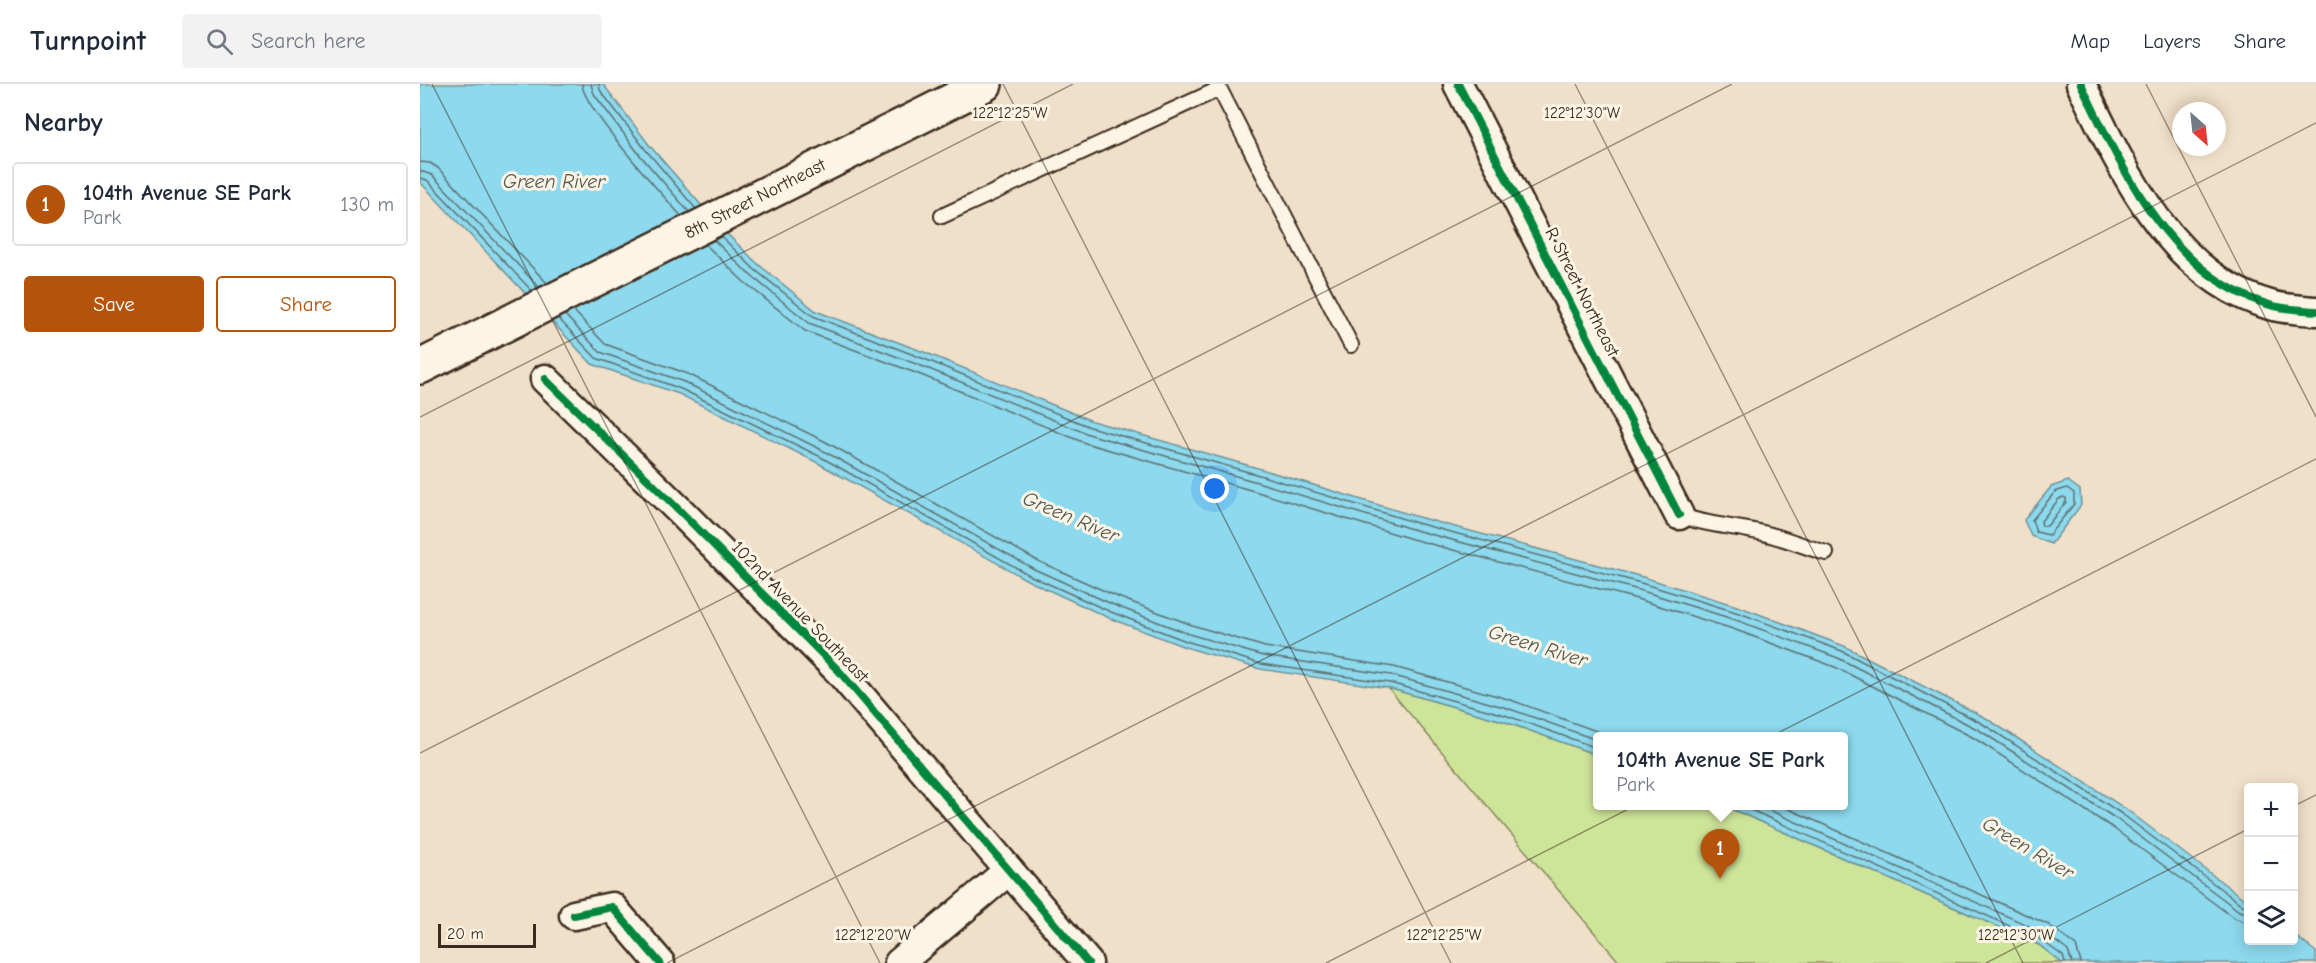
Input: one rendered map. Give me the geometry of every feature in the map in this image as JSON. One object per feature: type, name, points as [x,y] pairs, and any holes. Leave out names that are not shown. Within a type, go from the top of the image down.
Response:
[{"type":"main road","name":"8th Street Northeast","points":[[420,367],[985,84]]},
{"type":"street","name":"R Street Northeast","points":[[1458,84],[1679,515]]},
{"type":"street","points":[[2081,84],[2131,180],[2171,238],[2190,257],[2210,274],[2248,296],[2271,306],[2316,311]]},
{"type":"street","name":"102nd Avenue Southeast","points":[[545,379],[839,671],[1088,963]]},
{"type":"street","points":[[899,963],[1008,871]]},
{"type":"street","points":[[574,915],[612,907],[660,963]]},
{"type":"lane","points":[[942,216],[1218,87],[1351,345]]},
{"type":"lane","points":[[1679,515],[1699,523],[1768,534],[1826,553]]},
{"type":"green space","points":[[1388,688],[1503,721],[1593,754],[1593,810],[1734,810],[2039,945],[2062,963],[1620,963]]},
{"type":"water","name":"Green River","points":[[420,84],[603,84],[650,146],[721,228],[758,264],[816,311],[929,354],[1092,421],[1418,517],[1643,577],[1740,607],[1844,646],[1986,718],[2126,809],[2244,899],[2244,945],[2298,945],[2298,938],[2316,952],[2316,963],[2062,963],[2039,945],[1734,810],[1848,810],[1848,732],[1593,732],[1593,754],[1503,721],[1388,688],[1260,669],[1185,647],[1109,618],[1029,581],[816,462],[679,394],[592,364],[420,182]]},
{"type":"water","points":[[2068,481],[2080,490],[2081,505],[2051,544],[2031,536],[2024,520],[2051,487]]},
{"type":"cycle path","points":[[1458,84],[1679,515]]},
{"type":"cycle path","points":[[2081,84],[2114,150],[2154,216],[2204,271],[2235,291],[2270,305],[2316,311]]},
{"type":"cycle path","points":[[545,379],[839,671],[1088,963]]},
{"type":"cycle path","points":[[574,915],[612,907],[660,963]]},
{"type":"place","name":"104th Avenue SE Park","points":[[1720,879]]}]
